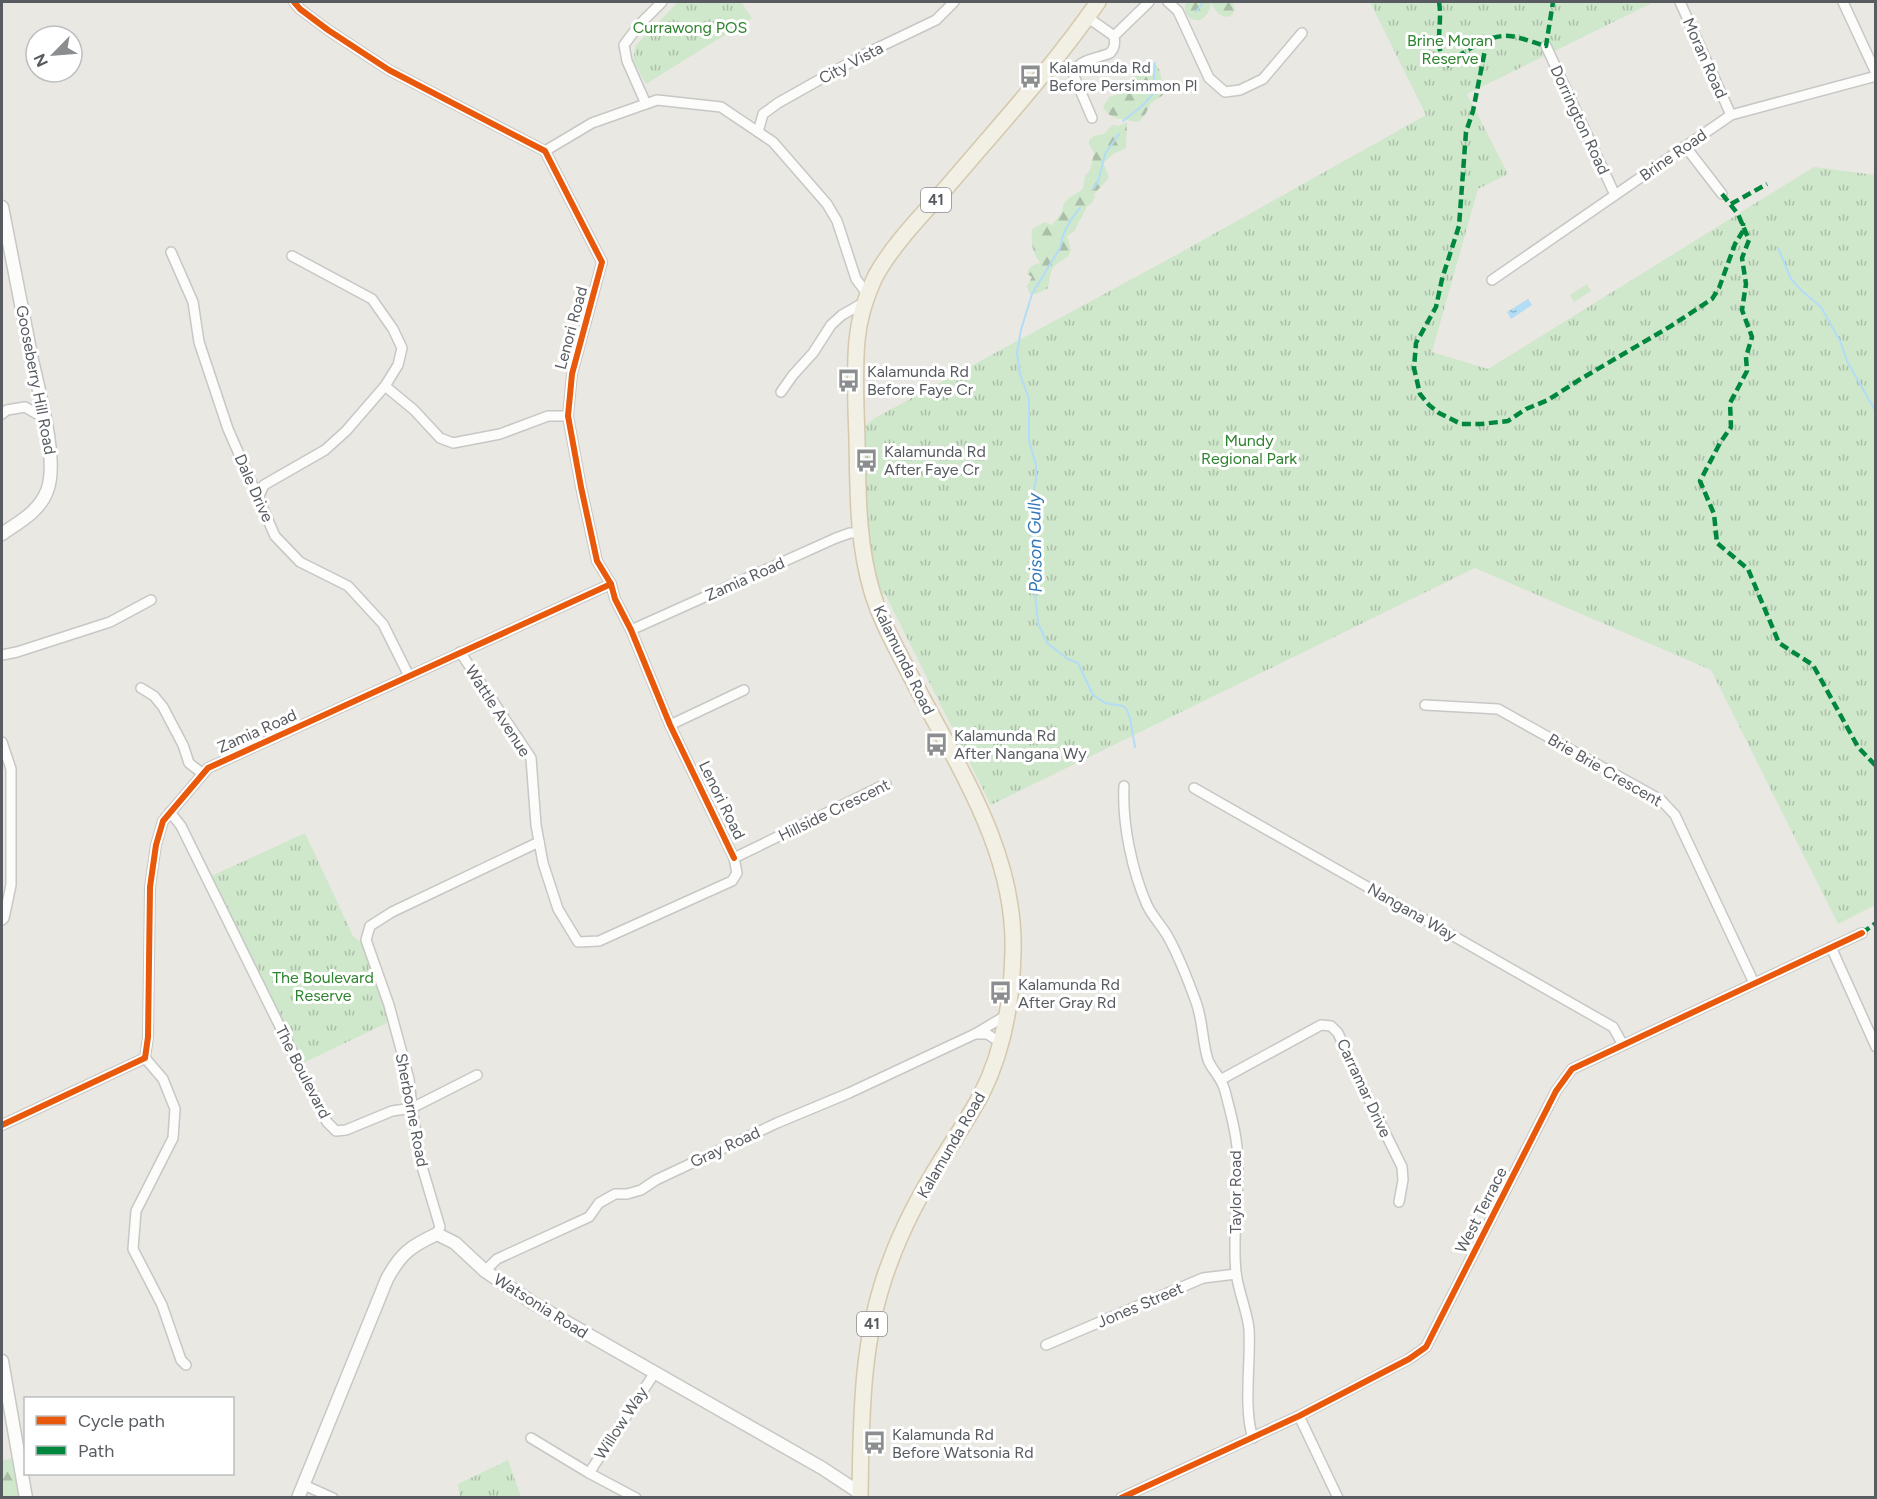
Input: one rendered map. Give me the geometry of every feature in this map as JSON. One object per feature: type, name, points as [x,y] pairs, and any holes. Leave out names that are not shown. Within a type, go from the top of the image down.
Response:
[{"type":"main road","name":"Kalamunda Road","points":[[860,1495],[867,1350],[882,1282],[901,1235],[990,1075],[1007,1015],[1013,930],[1008,888],[1001,859],[979,806],[884,623],[874,597],[863,554],[861,533],[857,339],[866,298],[875,277],[892,251],[1015,107],[1098,2]]},
{"type":"street","points":[[294,2],[328,30],[390,70],[545,151],[592,123],[657,100],[721,107],[773,142],[826,204],[837,221],[856,279],[866,298],[831,325],[813,353],[781,392]]},
{"type":"street","points":[[646,104],[627,62],[624,45],[639,25],[662,2]]},
{"type":"street","name":"City Vista","points":[[758,132],[763,114],[778,103],[867,53],[936,20],[954,2]]},
{"type":"street","points":[[1114,36],[1149,2]]},
{"type":"street","points":[[1168,2],[1178,11],[1209,78],[1225,92],[1240,90],[1263,79],[1302,33]]},
{"type":"street","name":"Moran Road","points":[[1680,2],[1731,115]]},
{"type":"street","points":[[1842,2],[1875,74]]},
{"type":"street","points":[[1087,17],[1114,36],[1115,42],[1110,53],[1080,64],[1074,70],[1074,76],[1092,118]]},
{"type":"street","name":"Dorrington Road","points":[[1545,46],[1615,195]]},
{"type":"street","name":"Brine Road","points":[[1492,280],[1731,115],[1875,74]]},
{"type":"street","points":[[1685,146],[1722,194]]},
{"type":"street","name":"Lenori Road","points":[[545,151],[602,262],[572,374],[568,416],[597,561],[611,584],[615,599],[631,630],[670,725],[735,858]]},
{"type":"street","name":"Gooseberry Hill Road","points":[[2,207],[44,418],[52,472],[44,500],[31,514],[2,534]]},
{"type":"street","name":"Dale Drive","points":[[171,252],[193,302],[199,342],[228,429],[275,536],[300,562],[348,586],[383,624],[409,676]]},
{"type":"street","points":[[259,496],[264,484],[325,450],[346,431],[385,386],[398,365],[402,348],[393,329],[372,299],[292,256]]},
{"type":"street","points":[[385,386],[414,410],[440,438],[453,443],[500,434],[548,416],[568,416]]},
{"type":"street","points":[[2,414],[7,410],[25,406],[44,418]]},
{"type":"street","name":"Zamia Road","points":[[631,630],[845,534],[861,533]]},
{"type":"street","name":"Zamia Road","points":[[145,1059],[148,1037],[150,887],[161,829],[163,821],[208,768],[611,584]]},
{"type":"street","points":[[2,655],[110,622],[151,600]]},
{"type":"street","name":"Wattle Avenue","points":[[460,652],[531,758],[536,825],[543,863],[558,909],[578,942],[599,941],[732,881],[737,873],[735,858]]},
{"type":"street","points":[[141,688],[154,696],[163,707],[183,745],[189,763],[203,774]]},
{"type":"street","points":[[670,725],[744,690]]},
{"type":"street","name":"Brie Brie Crescent","points":[[1425,705],[1498,709],[1661,800],[1676,815],[1754,983]]},
{"type":"street","points":[[2,742],[11,769],[11,885],[2,920]]},
{"type":"street","name":"Hillside Crescent","points":[[735,858],[886,784]]},
{"type":"street","name":"Taylor Road","points":[[1124,786],[1126,816],[1135,872],[1146,903],[1167,935],[1189,983],[1200,1014],[1209,1063],[1222,1079],[1232,1122],[1238,1162],[1236,1274],[1249,1328],[1249,1421],[1253,1438]]},
{"type":"street","name":"Nangana Way","points":[[1194,788],[1613,1027],[1623,1045]]},
{"type":"street","name":"The Boulevard","points":[[170,812],[181,826],[327,1122],[336,1131],[346,1130],[392,1111],[412,1108]]},
{"type":"street","name":"Sherborne Road","points":[[437,1234],[440,1227],[420,1160],[409,1079],[389,1005],[366,940],[370,926],[392,912],[539,842]]},
{"type":"street","name":"West Terrace","points":[[1120,1497],[1299,1416],[1409,1359],[1426,1347],[1556,1091],[1572,1069],[1862,933]]},
{"type":"street","points":[[1831,947],[1875,1047]]},
{"type":"street","name":"Gray Road","points":[[485,1270],[497,1258],[592,1215],[599,1203],[615,1194],[627,1194],[640,1190],[656,1180],[767,1128],[849,1093],[975,1034],[1007,1015]]},
{"type":"street","name":"Carramar Drive","points":[[1222,1079],[1321,1025],[1331,1026],[1338,1033],[1402,1167],[1403,1180],[1399,1202]]},
{"type":"street","points":[[975,1034],[987,1034],[1000,1042]]},
{"type":"street","points":[[2,1125],[145,1059],[163,1079],[175,1109],[173,1138],[136,1211],[133,1249],[162,1305],[180,1360],[186,1365]]},
{"type":"street","points":[[412,1108],[477,1075]]},
{"type":"street","points":[[298,1497],[387,1279],[397,1261],[415,1245],[437,1234]]},
{"type":"street","name":"Watsonia Road","points":[[437,1234],[455,1243],[485,1270],[533,1304],[822,1468],[860,1495]]},
{"type":"street","name":"Jones Street","points":[[1046,1345],[1203,1278],[1236,1274]]},
{"type":"street","points":[[2,1361],[26,1497]]},
{"type":"street","name":"Willow Way","points":[[589,1473],[654,1374]]},
{"type":"street","points":[[1299,1416],[1338,1497]]},
{"type":"street","points":[[531,1438],[589,1473],[636,1497]]},
{"type":"street","name":"Watsonia Road","points":[[822,1468],[847,1476],[860,1472]]},
{"type":"street","points":[[304,1485],[333,1497]]},
{"type":"green space","name":"Currawong POS","points":[[678,2],[741,2],[752,18],[646,84],[633,60],[636,45]]},
{"type":"green space","points":[[1186,2],[1233,2],[1235,10],[1231,16],[1224,16],[1219,14],[1211,3],[1204,17],[1194,20],[1186,13]]},
{"type":"green space","name":"Mundy Regional Park","points":[[1370,2],[1654,2],[1467,94],[1508,174],[1478,189],[1432,352],[1488,369],[1814,167],[1875,175],[1875,905],[1838,924],[1711,670],[1475,568],[991,805],[885,594],[874,597],[857,432],[875,418],[1178,254],[1426,115]]},
{"type":"green space","points":[[1154,63],[1157,66],[1163,95],[1151,103],[1140,121],[1116,118],[1108,114],[1103,107],[1109,97],[1123,93],[1133,80],[1135,64],[1143,65]]},
{"type":"green space","points":[[1127,122],[1126,148],[1113,154],[1103,163],[1108,179],[1094,194],[1095,197],[1087,206],[1075,231],[1067,236],[1071,250],[1068,257],[1053,269],[1048,288],[1036,294],[1029,293],[1027,286],[1032,277],[1027,274],[1028,271],[1032,266],[1041,263],[1033,248],[1032,229],[1045,222],[1052,225],[1062,212],[1064,203],[1083,189],[1085,176],[1090,170],[1094,153],[1089,140],[1094,136],[1104,134],[1112,125],[1119,126]]},
{"type":"green space","points":[[1587,284],[1591,291],[1574,302],[1570,295]]},
{"type":"green space","name":"The Boulevard Reserve","points":[[305,833],[353,936],[370,949],[393,1020],[299,1065],[207,878]]},
{"type":"green space","points":[[12,1459],[19,1497],[2,1497],[2,1460]]},
{"type":"green space","points":[[508,1460],[521,1497],[460,1497],[458,1484]]},
{"type":"water","points":[[1528,299],[1532,305],[1511,319],[1507,312]]},
{"type":"waterway","name":"Poison Gully","points":[[1196,12],[1203,2]]},
{"type":"waterway","name":"Poison Gully","points":[[1123,121],[1153,94],[1155,63]]},
{"type":"waterway","points":[[1093,189],[1098,182],[1105,154],[1119,134]]},
{"type":"waterway","name":"Poison Gully","points":[[1080,208],[1070,222],[1060,248],[1032,294],[1017,353],[1020,374],[1029,399],[1029,441],[1036,465],[1031,519],[1036,562],[1034,582],[1038,623],[1047,643],[1068,659],[1078,663],[1093,695],[1105,703],[1123,706],[1127,710],[1135,747]]},
{"type":"waterway","points":[[1778,248],[1791,279],[1821,307],[1840,341],[1848,363],[1876,412]]},
{"type":"marked path","points":[[1439,2],[1439,42],[1446,67],[1475,46],[1501,36],[1546,46],[1553,2]]},
{"type":"marked path","points":[[1487,40],[1473,111],[1466,132],[1459,226],[1442,279],[1436,307],[1416,343],[1414,368],[1420,394],[1439,413],[1461,424],[1508,421],[1526,409],[1548,400],[1671,326],[1712,299],[1719,288],[1735,244],[1743,231],[1743,223]]},
{"type":"marked path","points":[[1731,204],[1767,184]]},
{"type":"marked path","points":[[1722,194],[1738,214],[1749,240],[1742,258],[1746,284],[1742,310],[1752,337],[1746,357],[1747,371],[1730,403],[1731,427],[1700,481],[1714,514],[1717,543],[1748,569],[1779,643],[1813,665],[1858,747],[1876,766]]},
{"type":"marked path","points":[[1862,933],[1876,923]]},
{"type":"cycle path","points":[[294,2],[328,30],[389,70],[545,151],[602,262],[572,374],[568,416],[597,561],[611,584],[615,599],[631,630],[670,725],[734,858]]},
{"type":"cycle path","points":[[2,1125],[145,1058],[148,1037],[150,887],[156,845],[163,821],[208,768],[611,584]]},
{"type":"cycle path","points":[[1121,1498],[1299,1416],[1409,1359],[1426,1347],[1556,1091],[1572,1069],[1862,933]]},
{"type":"place","name":"Kalamunda Rd Before Persimmon Pl","points":[[1031,76]]},
{"type":"place","name":"Kalamunda Rd Before Faye Cr","points":[[849,380]]},
{"type":"place","name":"Kalamunda Rd After Faye Cr","points":[[866,460]]},
{"type":"place","name":"Kalamunda Rd After Nangana Wy","points":[[936,744]]},
{"type":"place","name":"Kalamunda Rd After Gray Rd","points":[[1000,993]]},
{"type":"place","name":"Kalamunda Rd Before Watsonia Rd","points":[[874,1443]]},
{"type":"park label","name":"Brine Moran Reserve","points":[[1450,49]]}]
